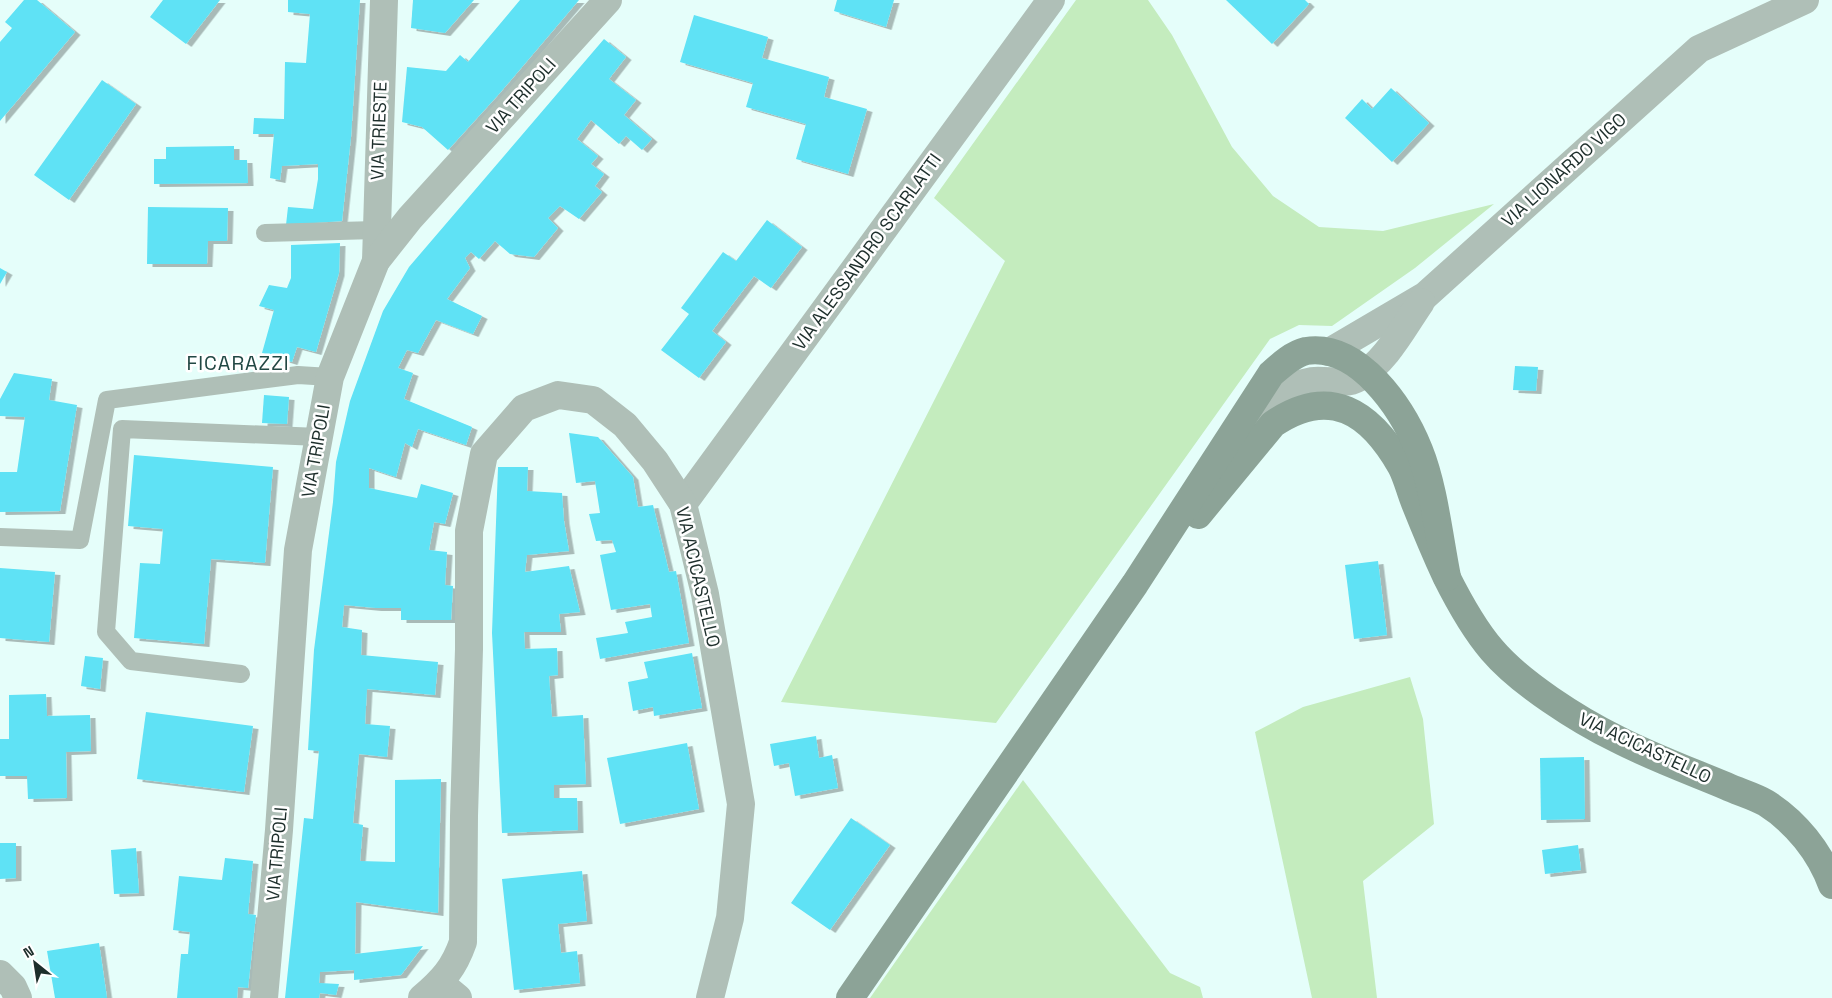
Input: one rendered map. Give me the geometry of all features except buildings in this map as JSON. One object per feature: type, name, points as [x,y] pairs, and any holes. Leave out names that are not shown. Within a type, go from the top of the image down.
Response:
[{"type":"main road","points":[[849,995],[1135,584],[1271,374],[1289,359],[1306,351],[1329,352],[1349,359],[1366,372],[1390,399],[1404,419],[1420,451],[1430,486],[1447,577]]},
{"type":"main road","points":[[1135,584],[1181,535],[1273,424],[1289,413],[1309,406],[1333,405],[1352,413],[1372,426],[1402,468],[1414,502],[1447,577]]},
{"type":"main road","name":"VIA ACICASTELLO","points":[[1447,577],[1468,618],[1492,651],[1524,680],[1569,713],[1616,739],[1766,803],[1796,828],[1811,845],[1826,868],[1832,885]]},
{"type":"street","name":"VIA TRIESTE","points":[[376,261],[384,0]]},
{"type":"street","name":"VIA TRIPOLI","points":[[264,998],[280,830],[298,550],[330,377],[376,261],[410,218],[608,0]]},
{"type":"street","name":"VIA ALESSANDRO SCARLATTI","points":[[683,504],[1051,0]]},
{"type":"street","name":"VIA LIONARDO VIGO","points":[[1329,352],[1426,295],[1699,49],[1805,0]]},
{"type":"street","points":[[1181,535],[1247,432],[1271,403],[1293,387],[1313,381],[1336,383],[1356,379],[1376,365],[1426,295]]},
{"type":"street","name":"VIA ACICASTELLO","points":[[440,993],[457,960],[463,942],[464,816],[470,649],[469,531],[484,454],[524,408],[558,395],[593,400],[625,425],[655,461],[683,504],[705,594],[741,804],[730,918],[710,998]]},
{"type":"street","points":[[0,974],[13,987],[18,998]]},
{"type":"lane","points":[[265,233],[376,230]]},
{"type":"lane","points":[[0,537],[80,540],[107,400],[298,375],[330,377]]},
{"type":"lane","points":[[241,674],[131,661],[106,632],[122,429],[319,437]]},
{"type":"green space","points":[[1076,0],[1148,0],[1172,35],[1232,147],[1273,196],[1319,227],[1383,231],[1494,204],[1415,268],[1332,326],[1299,325],[1270,339],[996,723],[781,702],[1005,261],[934,198]]},
{"type":"green space","points":[[1410,677],[1423,719],[1434,824],[1363,881],[1377,998],[1312,998],[1255,732],[1303,707]]},
{"type":"green space","points":[[1023,780],[1170,973],[1200,987],[1203,998],[870,998]]},
{"type":"district","name":"FICARAZZI","points":[[238,363]]}]
